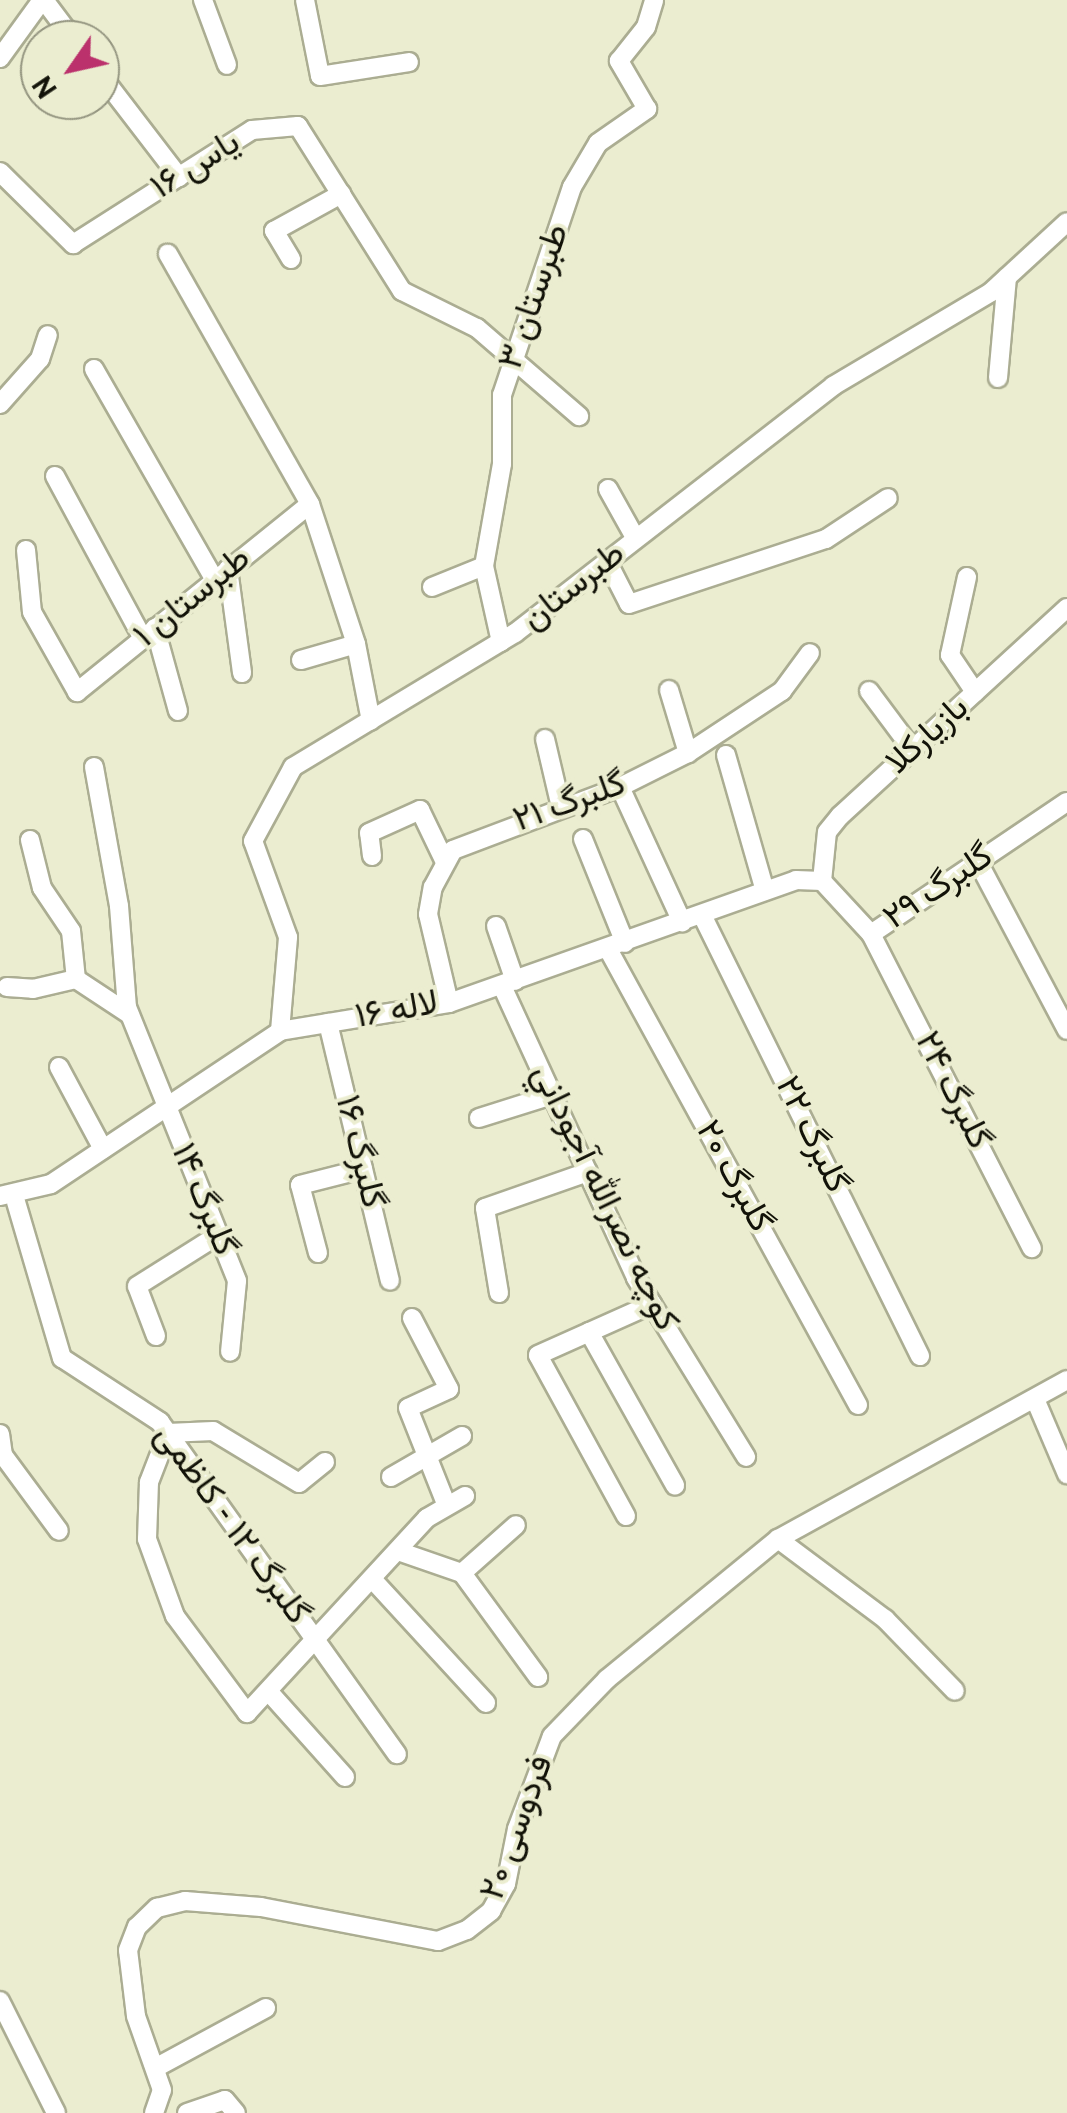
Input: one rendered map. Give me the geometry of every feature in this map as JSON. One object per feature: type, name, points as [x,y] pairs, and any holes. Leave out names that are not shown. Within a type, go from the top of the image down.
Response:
[{"type":"street","points":[[0,58],[43,0],[58,20]]},
{"type":"street","points":[[203,0],[227,65]]},
{"type":"street","name":"طبرستان ۳","points":[[501,642],[484,566],[502,464],[502,395],[572,187],[598,143],[647,109],[619,62],[646,27],[654,0]]},
{"type":"street","points":[[309,1],[320,76],[409,62]]},
{"type":"street","points":[[120,100],[179,176]]},
{"type":"street","name":"یاس ۱۶","points":[[0,172],[73,244],[252,130],[298,126],[402,291],[515,355]]},
{"type":"street","points":[[290,259],[274,230],[341,194]]},
{"type":"street","name":"طبرستان","points":[[280,1031],[288,937],[254,841],[293,768],[501,642],[832,386],[1007,277],[1067,222]]},
{"type":"street","points":[[168,254],[310,504],[356,644],[370,720]]},
{"type":"street","points":[[998,378],[1007,277]]},
{"type":"street","points":[[0,404],[40,359],[48,335]]},
{"type":"street","points":[[515,355],[579,416]]},
{"type":"street","points":[[94,369],[222,575],[242,673]]},
{"type":"street","points":[[54,476],[149,634],[178,711]]},
{"type":"street","points":[[608,489],[636,539]]},
{"type":"street","points":[[608,561],[629,604],[826,539],[888,498]]},
{"type":"street","name":"طبرستان ۱","points":[[26,550],[32,612],[77,692],[310,504]]},
{"type":"street","points":[[432,587],[484,566]]},
{"type":"street","points":[[967,577],[950,655],[975,692]]},
{"type":"street","name":"بازیارکلا","points":[[822,881],[827,832],[1067,608]]},
{"type":"street","points":[[301,660],[356,644]]},
{"type":"street","name":"گلبرگ ۲۱","points":[[445,862],[464,842],[620,788],[688,753],[772,700],[810,653]]},
{"type":"street","points":[[669,690],[688,753]]},
{"type":"street","points":[[869,691],[912,750]]},
{"type":"street","points":[[546,739],[561,807]]},
{"type":"street","points":[[726,755],[766,891]]},
{"type":"street","name":"گلبرگ ۱۴","points":[[94,767],[119,906],[130,1014],[164,1109],[238,1281],[230,1352]]},
{"type":"street","points":[[620,788],[682,922]]},
{"type":"street","name":"گلبرگ ۲۹","points":[[822,881],[871,934],[1067,802]]},
{"type":"street","points":[[372,856],[368,833],[420,810],[445,862],[428,914],[449,1004]]},
{"type":"street","name":"گلبرگ ۲۰","points":[[583,839],[617,946],[858,1405]]},
{"type":"street","points":[[30,840],[42,888],[71,930],[76,979]]},
{"type":"street","points":[[978,862],[1067,1030]]},
{"type":"street","name":"لاله ۱۶","points":[[0,1214],[8,1199],[103,1150],[280,1031],[449,1004],[796,880],[822,881]]},
{"type":"street","name":"گلبرگ ۲۲","points":[[702,915],[920,1356]]},
{"type":"street","name":"كوچه نصرالله آجوداني","points":[[496,926],[509,983],[552,1095],[588,1172],[652,1304],[746,1457]]},
{"type":"street","name":"گلبرگ ۲۴","points":[[871,934],[1032,1248]]},
{"type":"street","points":[[7,987],[34,989],[76,979],[130,1014]]},
{"type":"street","name":"گلبرگ ۱۶","points":[[328,1023],[390,1281]]},
{"type":"street","points":[[58,1067],[103,1150]]},
{"type":"street","points":[[479,1118],[552,1095]]},
{"type":"street","points":[[318,1253],[300,1185],[363,1169]]},
{"type":"street","points":[[499,1293],[485,1208],[588,1172]]},
{"type":"street","name":"گلبرگ ۱۲ - کاظمی","points":[[8,1199],[62,1358],[168,1433],[397,1754]]},
{"type":"street","points":[[156,1336],[138,1286],[218,1235]]},
{"type":"street","points":[[626,1516],[538,1355],[652,1304]]},
{"type":"street","points":[[412,1318],[449,1389],[408,1408],[447,1506]]},
{"type":"street","points":[[589,1332],[675,1485]]},
{"type":"street","name":"فردوسی ۲۰","points":[[156,2106],[157,2067],[128,1976],[137,1927],[157,1908],[185,1901],[261,1907],[438,1942],[467,1930],[491,1911],[506,1884],[536,1771],[552,1736],[607,1679],[778,1539],[1067,1380]]},
{"type":"street","points":[[1035,1399],[1067,1474]]},
{"type":"street","points":[[325,1462],[299,1483],[213,1431],[168,1433],[149,1482],[147,1539],[175,1616],[248,1713],[318,1643],[427,1518],[465,1496]]},
{"type":"street","points":[[0,1434],[3,1455],[59,1531]]},
{"type":"street","points":[[391,1477],[462,1436]]},
{"type":"street","points":[[462,1572],[516,1525]]},
{"type":"street","points":[[778,1539],[885,1618],[955,1691]]},
{"type":"street","points":[[398,1551],[462,1572],[538,1677]]},
{"type":"street","points":[[372,1580],[486,1703]]},
{"type":"street","points":[[269,1692],[345,1777]]},
{"type":"street","points":[[0,2001],[56,2113]]},
{"type":"street","points":[[157,2067],[266,2008]]},
{"type":"street","points":[[186,2113],[225,2100],[236,2113]]},
{"type":"street","points":[[156,2106],[175,2113]]}]
